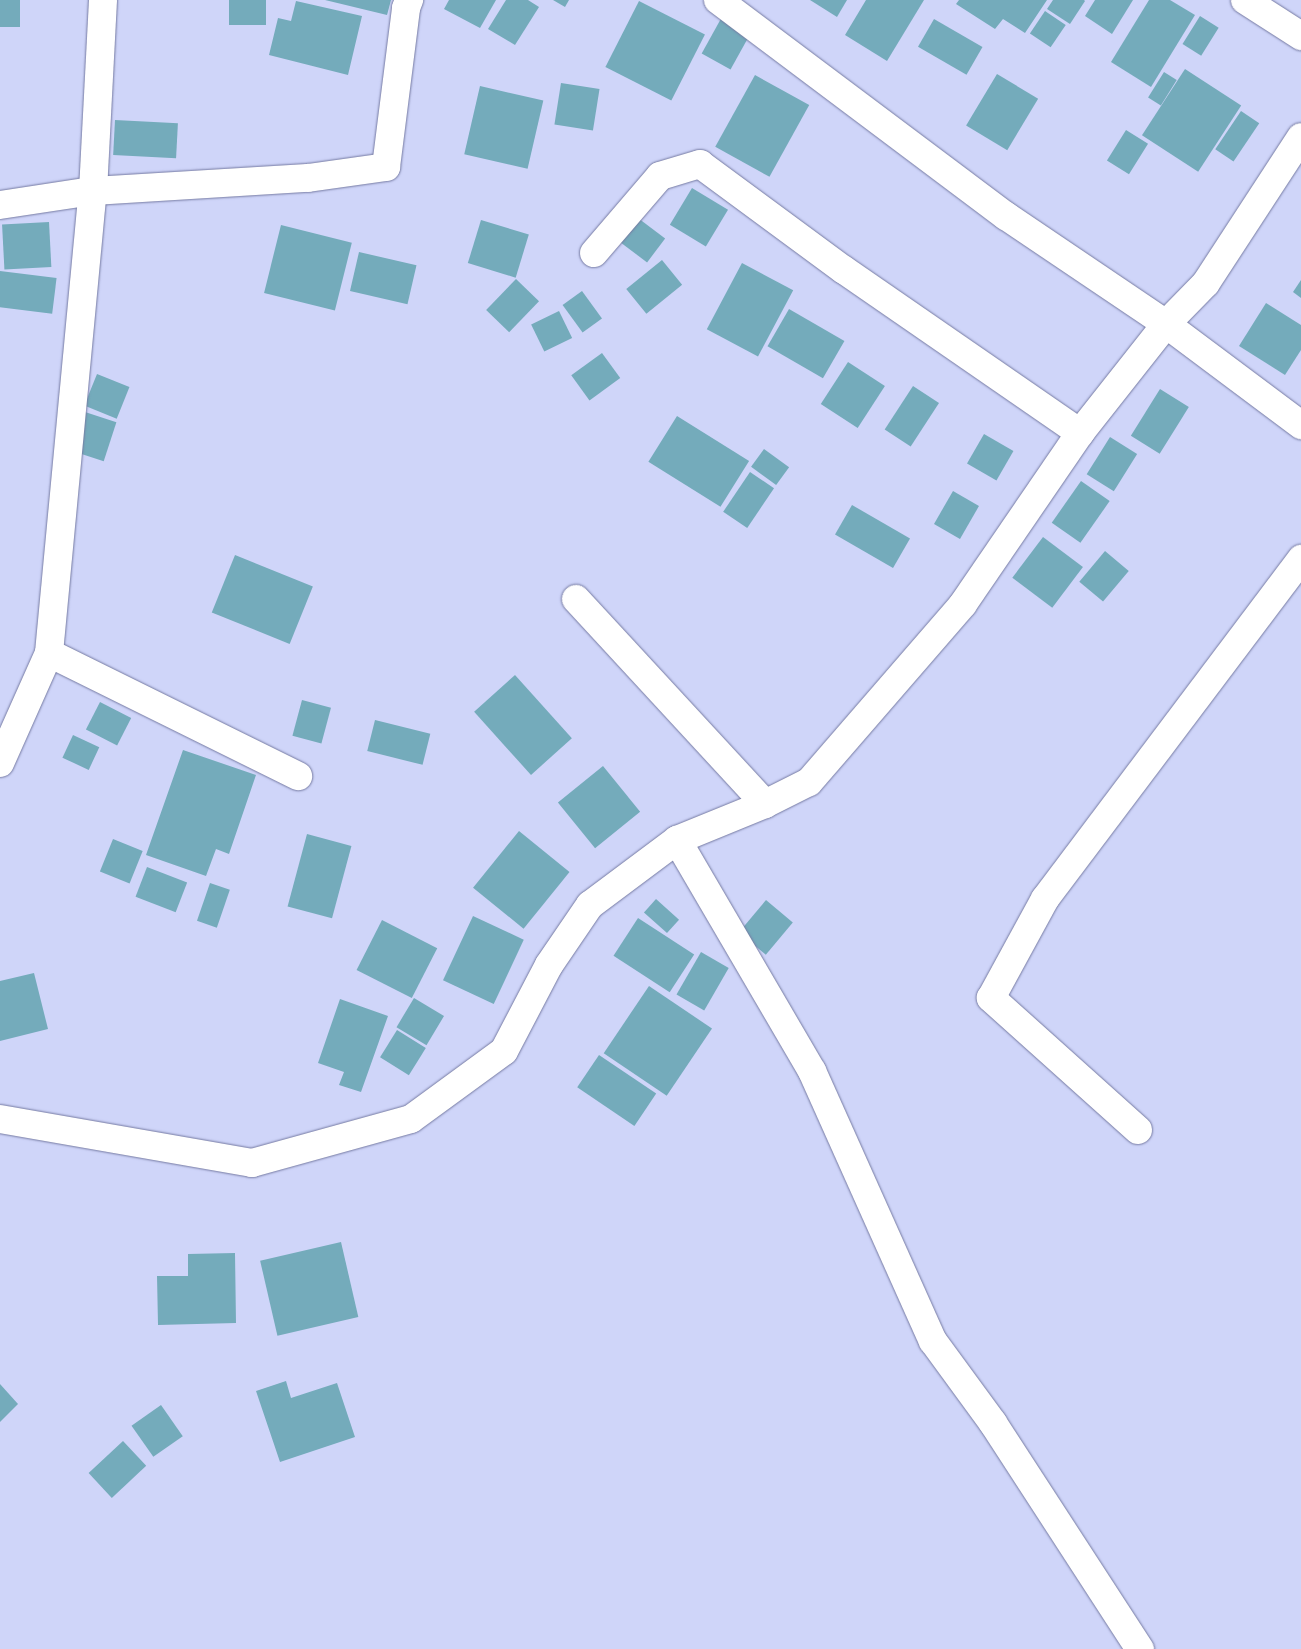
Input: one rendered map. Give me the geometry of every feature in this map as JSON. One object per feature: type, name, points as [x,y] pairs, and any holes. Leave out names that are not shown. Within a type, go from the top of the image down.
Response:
[{"type":"street","points":[[0,763],[50,653],[93,191],[103,0]]},
{"type":"street","points":[[0,205],[93,191],[308,178],[386,167],[406,8],[409,0]]},
{"type":"street","points":[[718,0],[1006,216],[1166,324],[1301,425]]},
{"type":"street","points":[[1245,0],[1301,36]]},
{"type":"street","points":[[0,1119],[252,1163],[411,1119],[504,1051],[550,965],[590,905],[677,840],[765,804],[810,782],[963,604],[1080,433],[1166,324],[1206,283],[1301,137]]},
{"type":"street","points":[[594,253],[660,176],[700,164],[844,270],[1080,433]]},
{"type":"street","points":[[1138,1130],[991,998],[1045,899],[1301,559]]},
{"type":"street","points":[[576,599],[765,804]]},
{"type":"street","points":[[50,653],[298,776]]},
{"type":"street","points":[[677,840],[812,1072],[933,1341],[992,1423],[1140,1649]]},
{"type":"building","points":[[0,0],[20,0],[20,27],[0,27]]},
{"type":"building","points":[[229,0],[266,0],[266,25],[229,25]]},
{"type":"building","points":[[325,0],[391,0],[387,15]]},
{"type":"building","points":[[449,0],[496,0],[480,28],[444,9]]},
{"type":"building","points":[[506,0],[528,0],[539,7],[515,45],[488,29]]},
{"type":"building","points":[[553,0],[569,0],[565,7]]},
{"type":"building","points":[[810,0],[847,0],[837,17]]},
{"type":"building","points":[[866,0],[924,0],[887,61],[845,35]]},
{"type":"building","points":[[959,0],[1047,0],[1025,33],[1003,19],[995,29],[956,4]]},
{"type":"building","points":[[1053,0],[1085,1],[1070,24],[1047,9]]},
{"type":"building","points":[[1095,0],[1133,0],[1112,34],[1085,16]]},
{"type":"building","points":[[1149,0],[1170,0],[1195,15],[1151,87],[1111,62]]},
{"type":"building","points":[[296,1],[362,16],[348,75],[269,55],[278,18],[291,21]]},
{"type":"building","points":[[639,1],[705,35],[671,101],[605,67]]},
{"type":"building","points":[[1045,11],[1066,25],[1051,47],[1030,33]]},
{"type":"building","points":[[723,15],[752,31],[731,69],[702,53]]},
{"type":"building","points":[[1200,16],[1219,28],[1201,56],[1183,44]]},
{"type":"building","points":[[934,19],[982,47],[966,75],[918,47]]},
{"type":"building","points":[[1185,69],[1241,105],[1198,172],[1142,135]]},
{"type":"building","points":[[1164,72],[1177,80],[1161,105],[1148,97]]},
{"type":"building","points":[[997,74],[1038,99],[1007,150],[966,125]]},
{"type":"building","points":[[755,75],[809,105],[769,177],[715,147]]},
{"type":"building","points":[[561,83],[600,89],[593,131],[554,124]]},
{"type":"building","points":[[480,86],[543,101],[528,169],[464,154]]},
{"type":"building","points":[[1241,111],[1259,123],[1234,161],[1215,149]]},
{"type":"building","points":[[115,120],[178,123],[176,158],[113,155]]},
{"type":"building","points":[[1126,130],[1148,144],[1129,174],[1107,161]]},
{"type":"building","points":[[692,188],[728,210],[706,246],[670,225]]},
{"type":"building","points":[[634,215],[665,238],[647,262],[616,239]]},
{"type":"building","points":[[481,220],[529,235],[516,278],[468,263]]},
{"type":"building","points":[[49,222],[51,267],[4,269],[2,224]]},
{"type":"building","points":[[281,225],[352,243],[335,311],[264,293]]},
{"type":"building","points":[[359,252],[416,265],[407,304],[350,291]]},
{"type":"building","points":[[662,260],[682,285],[646,314],[626,289]]},
{"type":"building","points":[[742,263],[793,290],[758,356],[707,329]]},
{"type":"building","points":[[0,271],[57,278],[52,314],[0,307]]},
{"type":"building","points":[[516,279],[539,301],[509,332],[486,310]]},
{"type":"building","points":[[1301,280],[1301,298],[1293,292]]},
{"type":"building","points":[[582,291],[602,319],[583,333],[563,305]]},
{"type":"building","points":[[1266,303],[1301,325],[1301,350],[1285,375],[1239,346]]},
{"type":"building","points":[[789,309],[844,341],[823,378],[768,346]]},
{"type":"building","points":[[559,311],[572,338],[544,352],[531,325]]},
{"type":"building","points":[[602,353],[620,378],[589,400],[571,375]]},
{"type":"building","points":[[848,362],[885,386],[858,428],[821,404]]},
{"type":"building","points":[[97,374],[129,387],[117,419],[84,406]]},
{"type":"building","points":[[913,386],[939,403],[911,446],[885,430]]},
{"type":"building","points":[[1160,389],[1189,407],[1160,454],[1131,436]]},
{"type":"building","points":[[85,412],[116,422],[104,461],[72,451]]},
{"type":"building","points":[[677,416],[749,461],[720,507],[648,462]]},
{"type":"building","points":[[984,434],[1013,451],[996,480],[967,463]]},
{"type":"building","points":[[1110,437],[1137,454],[1114,491],[1087,474]]},
{"type":"building","points":[[764,449],[789,467],[776,485],[751,467]]},
{"type":"building","points":[[750,472],[774,488],[747,528],[723,512]]},
{"type":"building","points":[[1081,481],[1110,501],[1080,543],[1052,523]]},
{"type":"building","points":[[953,491],[979,506],[960,539],[934,524]]},
{"type":"building","points":[[852,505],[910,538],[893,568],[835,534]]},
{"type":"building","points":[[1043,537],[1083,567],[1052,608],[1012,578]]},
{"type":"building","points":[[1105,551],[1129,571],[1103,602],[1079,582]]},
{"type":"building","points":[[235,555],[313,586],[290,644],[212,612]]},
{"type":"building","points":[[515,675],[572,738],[531,775],[474,712]]},
{"type":"building","points":[[302,700],[331,708],[321,744],[292,736]]},
{"type":"building","points":[[100,702],[131,718],[117,746],[86,730]]},
{"type":"building","points":[[375,720],[430,734],[423,765],[367,751]]},
{"type":"building","points":[[73,735],[99,747],[89,770],[62,758]]},
{"type":"building","points":[[183,750],[256,775],[229,854],[216,849],[206,876],[146,855]]},
{"type":"building","points":[[603,766],[640,812],[595,848],[558,803]]},
{"type":"building","points":[[519,831],[570,872],[524,929],[473,888]]},
{"type":"building","points":[[307,834],[351,846],[332,918],[288,906]]},
{"type":"building","points":[[113,839],[143,851],[130,883],[100,871]]},
{"type":"building","points":[[147,867],[187,882],[176,912],[136,897]]},
{"type":"building","points":[[210,883],[230,890],[217,928],[197,921]]},
{"type":"building","points":[[656,899],[679,920],[667,933],[644,912]]},
{"type":"building","points":[[766,900],[793,922],[766,955],[739,932]]},
{"type":"building","points":[[473,916],[524,940],[494,1004],[443,980]]},
{"type":"building","points":[[638,918],[694,954],[670,992],[613,956]]},
{"type":"building","points":[[382,920],[437,948],[412,998],[357,970]]},
{"type":"building","points":[[701,952],[729,968],[704,1010],[676,994]]},
{"type":"building","points":[[34,973],[48,1029],[0,1041],[0,981]]},
{"type":"building","points":[[649,986],[712,1028],[667,1096],[604,1053]]},
{"type":"building","points":[[414,998],[444,1016],[426,1045],[396,1027]]},
{"type":"building","points":[[340,999],[388,1016],[361,1092],[339,1085],[344,1072],[318,1063]]},
{"type":"building","points":[[397,1030],[426,1048],[409,1075],[380,1057]]},
{"type":"building","points":[[599,1055],[656,1094],[634,1126],[577,1087]]},
{"type":"building","points":[[341,1242],[358,1317],[277,1336],[260,1261]]},
{"type":"building","points":[[235,1253],[236,1323],[158,1325],[157,1276],[188,1276],[188,1254]]},
{"type":"building","points":[[286,1381],[291,1398],[337,1383],[355,1437],[280,1462],[256,1391]]},
{"type":"building","points":[[0,1384],[18,1404],[0,1422]]},
{"type":"building","points":[[161,1405],[183,1436],[153,1457],[132,1426]]},
{"type":"building","points":[[123,1441],[146,1466],[112,1498],[89,1473]]}]
